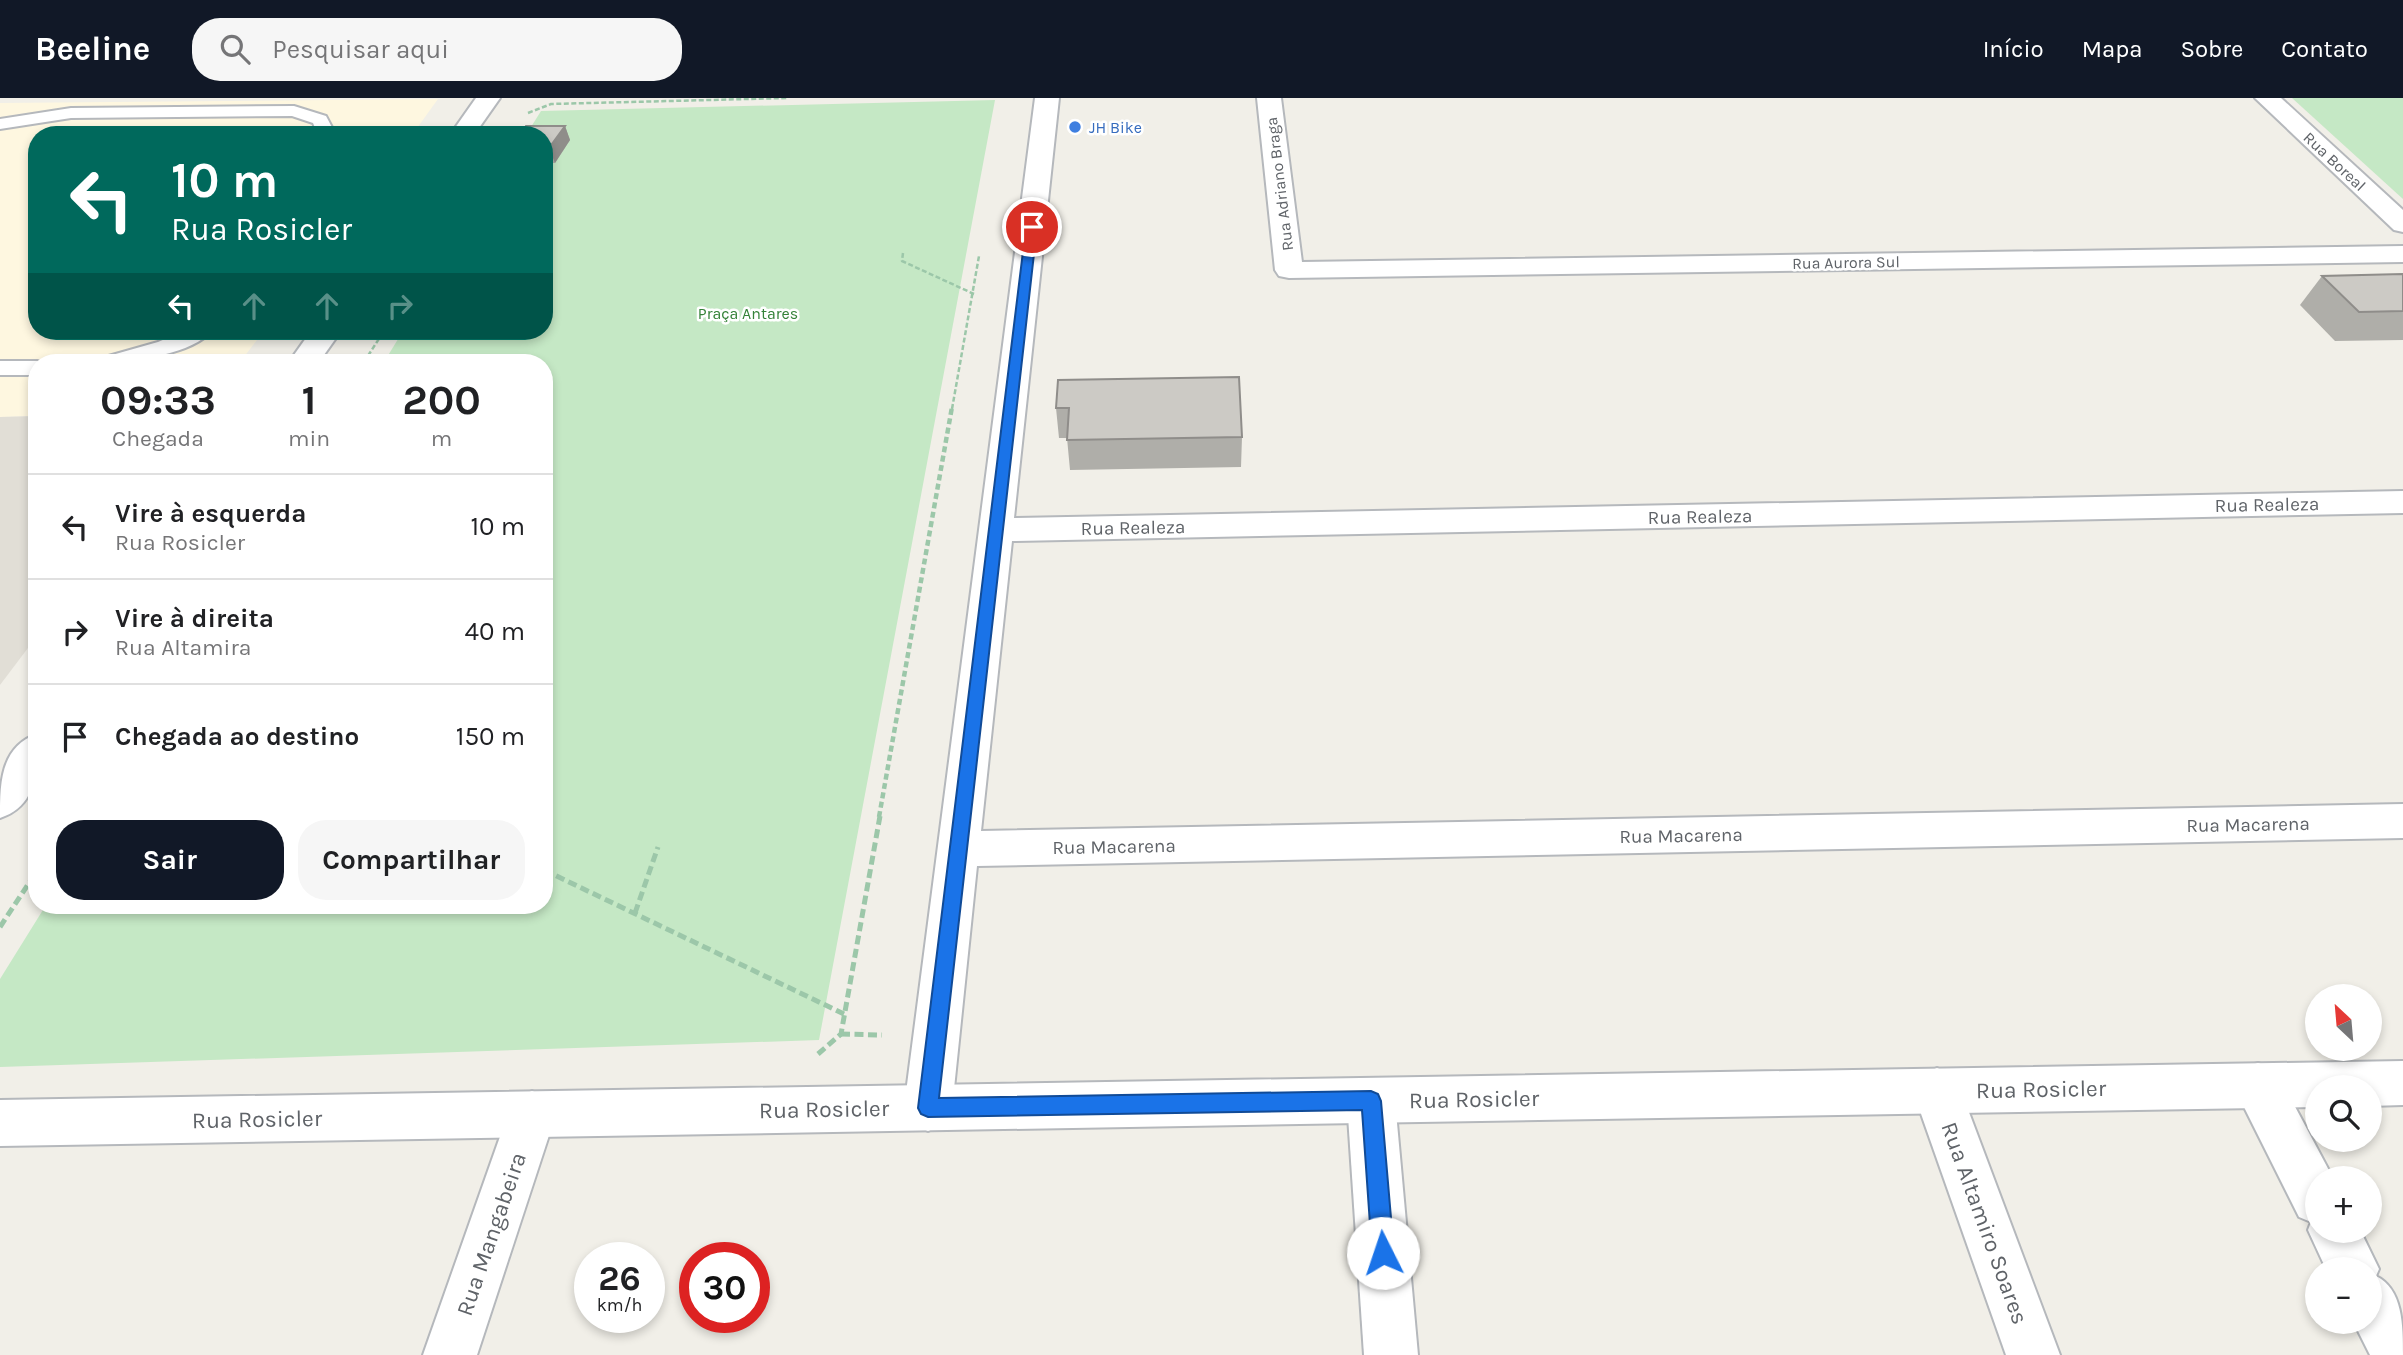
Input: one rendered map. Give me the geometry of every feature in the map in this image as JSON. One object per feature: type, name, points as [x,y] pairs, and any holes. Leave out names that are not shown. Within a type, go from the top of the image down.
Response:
[{"type":"street","points":[[468,126],[488,98]]},
{"type":"street","points":[[928,1108],[1047,98]]},
{"type":"street","name":"Rua Adriano Braga","points":[[1269,98],[1289,270]]},
{"type":"street","name":"Rua Boreal","points":[[2267,98],[2403,225]]},
{"type":"street","name":"Rua Aurora Sul","points":[[1289,270],[2403,254]]},
{"type":"street","name":"Rua Realeza","points":[[996,530],[2403,502]]},
{"type":"street","points":[[0,802],[28,762]]},
{"type":"street","name":"Rua Macarena","points":[[959,849],[2403,821]]},
{"type":"street","name":"Rua Rosicler","points":[[0,1124],[2403,1083]]},
{"type":"street","points":[[2258,1085],[2305,1176]]},
{"type":"street","name":"Rua Altamiro Soares","points":[[1937,1091],[2033,1355]]},
{"type":"street","points":[[1371,1101],[1391,1355]]},
{"type":"street","name":"Rua Mangabeira","points":[[450,1355],[532,1114]]},
{"type":"street","points":[[2382,1324],[2398,1355]]},
{"type":"lane","points":[[0,124],[71,113],[294,111],[320,120],[323,126]]},
{"type":"lane","points":[[141,354],[181,340]]},
{"type":"lane","points":[[0,368],[28,368]]},
{"type":"path","points":[[551,104],[553,98]]},
{"type":"path","points":[[525,117],[531,110],[551,104],[788,98]]},
{"type":"path","points":[[841,1034],[980,252]]},
{"type":"path","points":[[903,253],[902,261],[972,293],[1023,304]]},
{"type":"path","points":[[635,913],[658,847]]},
{"type":"path","points":[[553,874],[844,1014]]},
{"type":"path","points":[[0,927],[28,885]]},
{"type":"shaded area","points":[[438,99],[418,126],[28,126],[28,340],[257,340],[246,354],[28,354],[28,416],[0,417],[0,103]]},
{"type":"shaded area","points":[[28,416],[28,648],[0,685],[0,417]]},
{"type":"green space","points":[[2292,98],[2403,98],[2403,199]]},
{"type":"green space","name":"Praça Antares","points":[[995,100],[819,1040],[0,1067],[0,979],[40,914],[553,914],[553,354],[389,354],[397,340],[553,340],[553,126],[532,126],[541,111]]},
{"type":"building","points":[[553,126],[565,126],[553,142]]},
{"type":"building","points":[[2403,274],[2403,311],[2359,312],[2322,276]]},
{"type":"building","points":[[1239,377],[1242,437],[1067,440],[1069,408],[1056,408],[1058,380]]},
{"type":"place","name":"JH Bike","points":[[1075,127]]},
{"type":"route","points":[[1032,227],[928,1108],[1371,1101],[1383,1253]]}]
